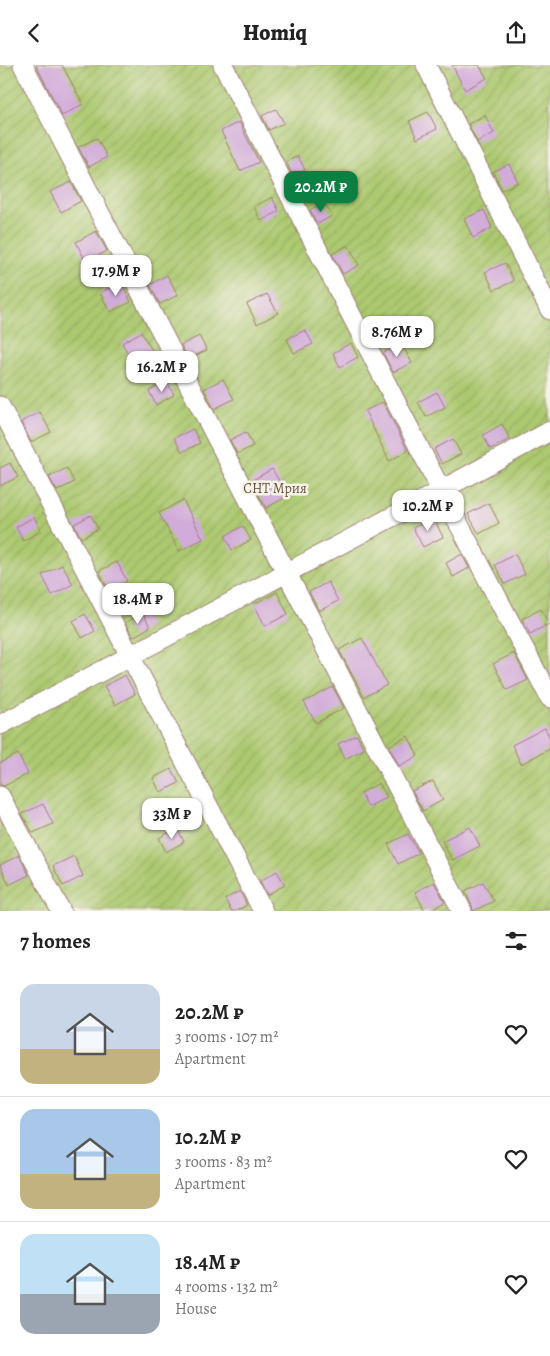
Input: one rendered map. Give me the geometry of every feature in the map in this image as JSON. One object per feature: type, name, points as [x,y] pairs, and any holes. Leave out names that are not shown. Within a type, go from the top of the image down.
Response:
[{"type":"street","points":[[23,65],[462,911]]},
{"type":"street","points":[[223,65],[550,698]]},
{"type":"street","points":[[426,65],[550,311]]},
{"type":"street","points":[[0,406],[263,911]]},
{"type":"street","points":[[0,725],[550,431]]},
{"type":"street","points":[[0,797],[61,911]]},
{"type":"green space","name":"СНТ Мрия","points":[[0,65],[550,65],[550,911],[0,911]]},
{"type":"building","points":[[36,65],[62,65],[83,104],[62,116]]},
{"type":"building","points":[[452,65],[479,65],[487,78],[465,90]]},
{"type":"building","points":[[276,109],[284,123],[269,130],[262,116]]},
{"type":"building","points":[[428,112],[437,129],[417,139],[409,121]]},
{"type":"building","points":[[485,115],[494,133],[477,142],[468,124]]},
{"type":"building","points":[[239,122],[259,162],[240,171],[221,131]]},
{"type":"building","points":[[97,138],[107,157],[89,167],[78,147]]},
{"type":"building","points":[[298,156],[305,170],[293,176],[286,162]]},
{"type":"building","points":[[509,164],[518,182],[502,190],[493,172]]},
{"type":"building","points":[[71,182],[81,201],[61,212],[50,192]]},
{"type":"building","points":[[272,197],[279,211],[261,221],[254,207]]},
{"type":"building","points":[[324,202],[332,216],[317,224],[310,210]]},
{"type":"building","points":[[484,210],[492,228],[473,238],[464,219]]},
{"type":"building","points":[[96,231],[107,251],[86,262],[76,242]]},
{"type":"building","points":[[348,245],[359,265],[343,274],[332,254]]},
{"type":"building","points":[[505,263],[514,281],[494,290],[485,272]]},
{"type":"building","points":[[167,275],[178,295],[160,304],[150,285]]},
{"type":"building","points":[[121,282],[131,302],[110,312],[100,293]]},
{"type":"building","points":[[267,294],[278,313],[257,324],[247,304]]},
{"type":"building","points":[[305,330],[313,344],[294,353],[287,339]]},
{"type":"building","points":[[141,332],[155,355],[135,366],[122,343]]},
{"type":"building","points":[[199,336],[207,350],[188,359],[181,345]]},
{"type":"building","points":[[351,343],[358,357],[340,367],[333,353]]},
{"type":"building","points":[[401,343],[412,363],[393,372],[383,353]]},
{"type":"building","points":[[223,379],[234,399],[214,409],[204,389]]},
{"type":"building","points":[[167,381],[174,395],[156,405],[149,391]]},
{"type":"building","points":[[437,392],[445,407],[426,417],[418,402]]},
{"type":"building","points":[[383,402],[408,451],[389,461],[365,411]]},
{"type":"building","points":[[40,412],[51,432],[31,442],[21,422]]},
{"type":"building","points":[[502,424],[510,439],[490,449],[483,435]]},
{"type":"building","points":[[193,429],[200,443],[182,452],[174,438]]},
{"type":"building","points":[[246,432],[253,446],[237,454],[230,440]]},
{"type":"building","points":[[453,439],[461,454],[442,464],[434,449]]},
{"type":"building","points":[[10,463],[18,477],[0,486],[0,468]]},
{"type":"building","points":[[67,468],[74,482],[57,491],[49,477]]},
{"type":"building","points":[[272,469],[288,496],[266,508],[251,481]]},
{"type":"building","points":[[183,500],[203,539],[179,551],[159,513]]},
{"type":"building","points":[[489,503],[499,523],[479,534],[468,514]]},
{"type":"building","points":[[91,515],[98,529],[81,538],[74,524]]},
{"type":"building","points":[[34,517],[41,531],[23,541],[16,527]]},
{"type":"building","points":[[433,517],[443,537],[423,547],[413,528]]},
{"type":"building","points":[[243,526],[251,540],[232,550],[225,536]]},
{"type":"building","points":[[462,554],[469,568],[453,577],[446,563]]},
{"type":"building","points":[[515,554],[525,574],[505,584],[495,565]]},
{"type":"building","points":[[117,562],[127,581],[109,591],[99,571]]},
{"type":"building","points":[[62,565],[73,584],[52,595],[42,575]]},
{"type":"building","points":[[328,582],[338,601],[319,611],[309,592]]},
{"type":"building","points":[[277,592],[288,614],[265,626],[254,604]]},
{"type":"building","points":[[541,609],[549,624],[530,634],[522,619]]},
{"type":"building","points":[[143,613],[150,627],[133,637],[125,623]]},
{"type":"building","points":[[85,614],[95,631],[82,638],[73,621]]},
{"type":"building","points":[[362,638],[387,685],[364,697],[339,650]]},
{"type":"building","points":[[514,653],[528,680],[507,690],[493,664]]},
{"type":"building","points":[[125,675],[135,694],[115,705],[104,686]]},
{"type":"building","points":[[333,687],[344,708],[316,723],[304,702]]},
{"type":"building","points":[[545,728],[550,738],[550,749],[521,764],[512,745]]},
{"type":"building","points":[[357,735],[364,749],[345,759],[338,744]]},
{"type":"building","points":[[408,736],[418,756],[399,766],[389,746]]},
{"type":"building","points":[[18,754],[28,774],[4,786],[0,785],[0,763]]},
{"type":"building","points":[[171,769],[179,783],[160,792],[153,778]]},
{"type":"building","points":[[433,781],[443,800],[423,811],[412,791]]},
{"type":"building","points":[[379,783],[387,797],[368,807],[361,793]]},
{"type":"building","points":[[43,804],[53,824],[33,833],[22,814]]},
{"type":"building","points":[[470,827],[480,846],[452,860],[442,841]]},
{"type":"building","points":[[177,828],[184,842],[166,852],[159,838]]},
{"type":"building","points":[[408,834],[419,853],[398,864],[388,844]]},
{"type":"building","points":[[19,855],[29,875],[9,885],[0,865]]},
{"type":"building","points":[[74,856],[83,876],[63,886],[53,866]]},
{"type":"building","points":[[277,871],[285,885],[267,895],[260,881]]},
{"type":"building","points":[[434,882],[445,902],[425,911],[415,892]]},
{"type":"building","points":[[483,882],[494,901],[473,911],[465,891]]},
{"type":"building","points":[[240,891],[247,905],[236,911],[231,911],[225,899]]}]
